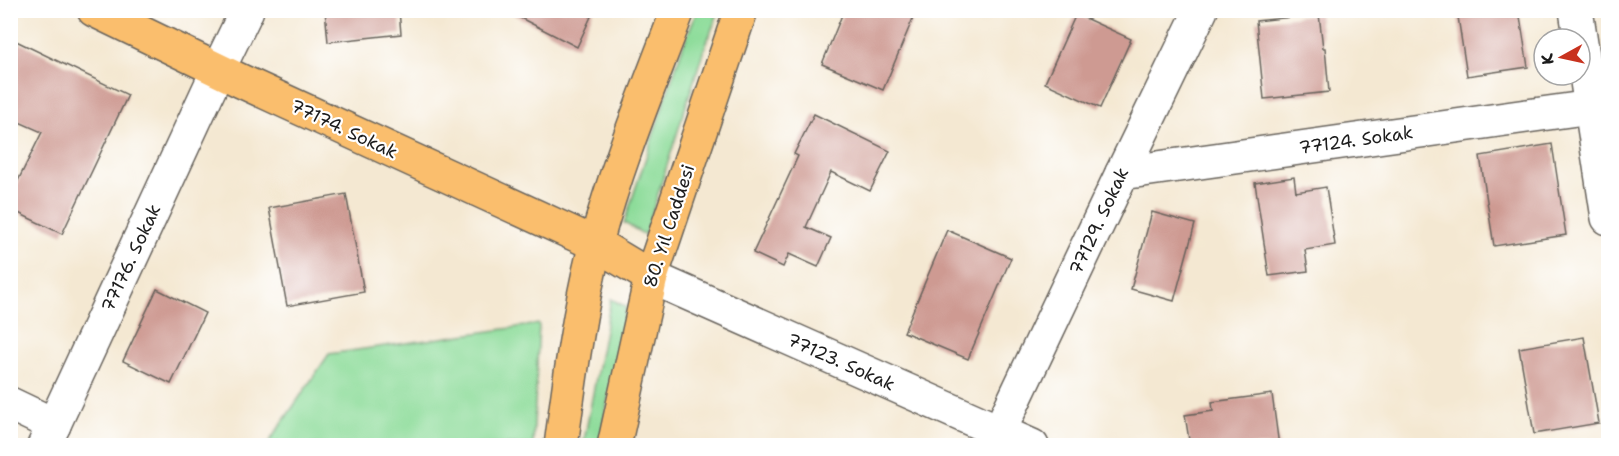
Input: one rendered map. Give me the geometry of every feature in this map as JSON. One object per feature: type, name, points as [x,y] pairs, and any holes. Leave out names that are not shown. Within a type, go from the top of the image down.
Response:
[{"type":"main road","name":"77174. Sokak","points":[[94,10],[218,70],[596,244],[651,278]]},
{"type":"main road","points":[[561,446],[575,345],[596,244],[639,113],[678,10]]},
{"type":"main road","name":"80. Yıl Caddesi","points":[[614,446],[651,278],[741,10]]},
{"type":"street","name":"77176. Sokak","points":[[49,435],[248,10]]},
{"type":"street","name":"77129. Sokak","points":[[999,439],[1122,173],[1201,10]]},
{"type":"street","points":[[1576,10],[1608,218]]},
{"type":"street","name":"77124. Sokak","points":[[1122,173],[1590,107]]},
{"type":"street","name":"77123. Sokak","points":[[651,278],[999,439],[1032,446]]},
{"type":"street","points":[[10,404],[49,435]]},
{"type":"green space","points":[[697,11],[719,11],[703,52],[645,235],[624,223],[683,46]]},
{"type":"green space","points":[[611,299],[626,307],[599,445],[583,446]]},
{"type":"green space","points":[[539,324],[533,445],[267,445],[329,354]]},
{"type":"building","points":[[325,10],[399,10],[401,34],[328,42]]},
{"type":"building","points":[[505,10],[594,10],[577,47]]},
{"type":"building","points":[[844,10],[901,10],[914,16],[883,90],[822,64]]},
{"type":"building","points":[[1457,10],[1519,10],[1528,67],[1467,76]]},
{"type":"building","points":[[1076,14],[1131,39],[1100,108],[1045,83]]},
{"type":"building","points":[[1319,14],[1329,92],[1264,99],[1256,21]]},
{"type":"building","points":[[10,38],[128,95],[62,234],[10,209],[10,197],[42,132],[10,118]]},
{"type":"building","points":[[814,114],[890,151],[870,191],[831,172],[806,227],[831,238],[818,267],[789,254],[783,267],[753,253],[798,156],[794,154]]},
{"type":"building","points":[[1552,144],[1566,235],[1494,246],[1480,156]]},
{"type":"building","points":[[1294,177],[1296,192],[1326,187],[1335,245],[1305,250],[1308,271],[1269,276],[1255,183]]},
{"type":"building","points":[[346,194],[364,292],[287,306],[269,208]]},
{"type":"building","points":[[1152,212],[1195,224],[1174,301],[1131,289]]},
{"type":"building","points":[[947,230],[1011,258],[968,359],[904,332]]},
{"type":"building","points":[[157,289],[205,313],[171,384],[123,361]]},
{"type":"building","points":[[1584,337],[1599,423],[1534,434],[1519,348]]},
{"type":"building","points":[[1272,394],[1279,446],[1190,446],[1185,415],[1213,411],[1212,402]]}]
